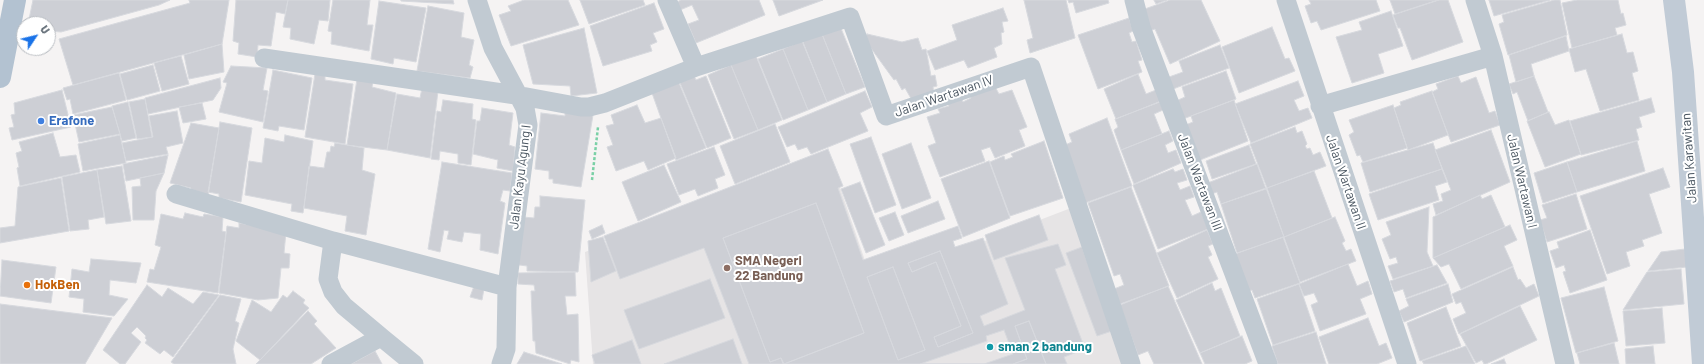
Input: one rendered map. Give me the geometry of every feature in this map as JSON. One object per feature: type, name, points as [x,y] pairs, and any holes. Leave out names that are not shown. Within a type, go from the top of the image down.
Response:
[{"type":"main road","points":[[0,77],[15,0]]},
{"type":"street","name":"Jalan Kayu Agung I","points":[[477,0],[493,48],[516,95],[525,108],[528,125],[507,287],[506,349],[501,364]]},
{"type":"street","points":[[667,0],[696,68]]},
{"type":"street","name":"Jalan Wartawan III","points":[[1134,0],[1141,27],[1268,364]]},
{"type":"street","name":"Jalan Wartawan II","points":[[1286,0],[1407,364]]},
{"type":"street","name":"Jalan Wartawan I","points":[[1475,0],[1493,56],[1565,364]]},
{"type":"street","name":"Jalan Karawitan","points":[[1674,0],[1683,72],[1700,258],[1703,364]]},
{"type":"street","name":"Jalan Wartawan IV","points":[[264,58],[516,95],[580,107],[600,105],[696,68],[850,17],[886,116],[1030,67],[1131,364]]},
{"type":"street","points":[[1320,106],[1493,56]]},
{"type":"street","points":[[176,194],[333,241],[507,287]]},
{"type":"street","points":[[333,241],[328,279],[333,292],[344,306],[414,364]]},
{"type":"street","points":[[331,364],[381,337]]},
{"type":"path","points":[[592,180],[600,105]]},
{"type":"shaded area","name":"SMA Negeri 22 Bandung","points":[[831,161],[873,284],[1071,208],[1124,364],[593,364],[585,252]]},
{"type":"building","points":[[33,0],[170,0],[159,5],[61,32],[56,32],[56,16],[30,16]]},
{"type":"building","points":[[189,0],[229,0],[222,44],[73,85],[59,39],[190,3]]},
{"type":"building","points":[[236,0],[288,0],[285,14],[276,12],[271,46],[258,45],[257,57],[238,54],[239,43],[233,41]]},
{"type":"building","points":[[288,0],[330,0],[328,21],[319,20],[314,44],[290,39],[291,28],[283,27]]},
{"type":"building","points":[[333,0],[370,0],[367,25],[373,25],[369,51],[331,44],[332,32],[328,31]]},
{"type":"building","points":[[453,0],[454,4],[401,1]]},
{"type":"building","points":[[524,0],[568,0],[579,25],[511,46],[499,15],[511,11],[508,6]]},
{"type":"building","points":[[580,0],[643,0],[645,5],[589,24]]},
{"type":"building","points":[[681,0],[759,0],[765,15],[696,43],[688,24],[699,20],[692,5],[680,10],[677,2]]},
{"type":"building","points":[[773,0],[823,0],[779,16]]},
{"type":"building","points":[[1024,0],[1066,0],[1075,38],[1030,53],[1027,40],[1033,38]]},
{"type":"building","points":[[1068,0],[1108,0],[1109,3],[1076,13],[1073,2],[1069,3]]},
{"type":"building","points":[[1154,0],[1167,0],[1156,4]]},
{"type":"building","points":[[1170,0],[1201,0],[1220,41],[1170,64],[1155,29],[1149,31],[1142,10]]},
{"type":"building","points":[[1309,0],[1376,0],[1380,11],[1321,30],[1317,21],[1311,23],[1305,6],[1311,4]]},
{"type":"building","points":[[1390,0],[1438,0],[1395,14]]},
{"type":"building","points":[[1439,0],[1448,0],[1463,42],[1412,60],[1400,28],[1398,28],[1393,15]]},
{"type":"building","points":[[1489,0],[1550,0],[1494,16]]},
{"type":"building","points":[[1554,0],[1560,0],[1567,35],[1508,55],[1499,24],[1504,22],[1502,15]]},
{"type":"building","points":[[1577,0],[1618,0],[1621,14],[1623,13],[1626,25],[1615,28],[1617,35],[1572,48],[1562,3]]},
{"type":"building","points":[[379,1],[426,8],[416,62],[394,58],[393,64],[371,59]]},
{"type":"building","points":[[654,3],[664,29],[653,33],[657,42],[650,45],[652,51],[603,66],[590,26]]},
{"type":"building","points":[[428,6],[464,13],[461,37],[474,40],[469,65],[473,67],[470,78],[417,71]]},
{"type":"building","points":[[1003,8],[1008,21],[1002,22],[1004,32],[1001,33],[1002,44],[994,48],[997,57],[968,68],[964,60],[935,70],[927,51],[957,40],[952,25]]},
{"type":"building","points":[[1391,11],[1403,46],[1378,54],[1384,73],[1352,83],[1336,37],[1362,30],[1359,22]]},
{"type":"building","points":[[1129,18],[1133,31],[1129,33],[1132,42],[1136,41],[1142,60],[1138,61],[1142,72],[1098,89],[1078,35]]},
{"type":"building","points":[[840,26],[865,87],[846,94],[820,29]]},
{"type":"building","points":[[1272,27],[1285,59],[1289,58],[1295,71],[1239,93],[1222,47]]},
{"type":"building","points":[[584,28],[597,93],[571,96],[570,86],[533,84],[523,45]]},
{"type":"building","points":[[820,29],[846,94],[827,102],[801,37]]},
{"type":"building","points":[[867,34],[902,42],[918,38],[922,50],[926,49],[931,76],[935,75],[937,86],[933,87],[934,95],[913,102],[905,88],[902,90],[896,79],[894,80],[865,40]]},
{"type":"building","points":[[1622,34],[1627,53],[1633,52],[1638,71],[1632,73],[1639,100],[1600,111],[1586,69],[1575,72],[1569,49]]},
{"type":"building","points":[[1566,36],[1569,51],[1531,64],[1534,76],[1516,82],[1509,55]]},
{"type":"building","points":[[802,41],[827,102],[808,110],[783,49]]},
{"type":"building","points":[[222,44],[224,72],[189,79],[184,55]]},
{"type":"building","points":[[1220,45],[1229,68],[1173,89],[1169,77],[1183,72],[1179,61]]},
{"type":"building","points":[[783,49],[808,110],[783,120],[758,59]]},
{"type":"building","points":[[754,51],[782,120],[758,130],[731,65]]},
{"type":"building","points":[[181,56],[189,84],[162,91],[154,63]]},
{"type":"building","points":[[153,65],[160,91],[127,100],[120,74]]},
{"type":"building","points":[[731,65],[758,130],[734,139],[708,75]]},
{"type":"building","points":[[231,66],[267,68],[263,90],[268,91],[263,122],[219,112],[227,83],[223,82]]},
{"type":"building","points":[[273,70],[312,78],[304,130],[279,126],[278,131],[263,128]]},
{"type":"building","points":[[1226,71],[1236,99],[1183,119],[1176,101],[1185,97],[1182,87]]},
{"type":"building","points":[[692,72],[696,80],[706,76],[731,138],[707,148],[678,78]]},
{"type":"building","points":[[119,73],[126,100],[73,114],[70,99],[67,100],[63,88]]},
{"type":"building","points":[[315,74],[325,76],[325,80],[353,84],[345,144],[305,137]]},
{"type":"building","points":[[1138,74],[1146,94],[1156,90],[1161,101],[1116,119],[1104,89]]},
{"type":"building","points":[[1458,76],[1461,83],[1476,77],[1489,113],[1495,111],[1500,125],[1451,142],[1432,92],[1438,89],[1436,84]]},
{"type":"building","points":[[1534,76],[1548,112],[1528,121],[1517,92],[1513,94],[1509,84]]},
{"type":"building","points":[[220,78],[221,88],[213,100],[148,114],[145,98]]},
{"type":"building","points":[[357,79],[373,82],[372,87],[396,93],[387,150],[347,145]]},
{"type":"building","points":[[1298,81],[1304,96],[1294,100],[1299,111],[1308,108],[1312,118],[1251,143],[1235,104]]},
{"type":"building","points":[[679,83],[706,148],[676,160],[652,93]]},
{"type":"building","points":[[993,83],[999,94],[1012,90],[1027,127],[1019,130],[1025,146],[995,158],[990,147],[981,150],[985,161],[940,177],[928,146],[936,143],[927,117],[940,113],[938,109],[949,106],[946,98],[959,93],[963,102],[971,98],[969,92]]},
{"type":"building","points":[[422,88],[438,91],[430,158],[387,150],[397,94],[420,98]]},
{"type":"building","name":"Erafone","points":[[62,90],[71,127],[12,140],[9,128],[14,127],[11,115],[15,114],[14,103]]},
{"type":"building","points":[[865,91],[872,107],[860,113],[868,131],[811,154],[807,147],[798,150],[795,144],[787,147],[778,127]]},
{"type":"building","points":[[1432,91],[1448,135],[1408,150],[1394,108],[1401,105],[1400,102]]},
{"type":"building","points":[[1651,98],[1655,112],[1639,117],[1642,127],[1636,129],[1639,140],[1581,155],[1570,121]]},
{"type":"building","points":[[145,99],[152,137],[137,139],[129,102]]},
{"type":"building","points":[[443,100],[473,104],[472,119],[476,120],[471,165],[458,163],[458,154],[440,151],[439,160],[431,159],[437,111],[441,112]]},
{"type":"building","points":[[1234,100],[1248,141],[1195,162],[1183,126],[1193,122],[1191,116]]},
{"type":"building","points":[[128,102],[136,138],[122,141],[112,106]]},
{"type":"building","points":[[1160,102],[1163,110],[1154,114],[1162,134],[1121,150],[1114,130],[1118,127],[1115,119]]},
{"type":"building","points":[[202,103],[206,119],[183,123],[179,107]]},
{"type":"building","points":[[637,105],[645,123],[661,118],[676,158],[648,170],[644,161],[616,171],[607,147],[613,145],[606,126],[614,124],[611,115]]},
{"type":"building","points":[[1393,105],[1407,148],[1363,162],[1360,155],[1357,156],[1349,135],[1354,132],[1349,120]]},
{"type":"building","points":[[112,107],[120,134],[79,142],[73,115]]},
{"type":"building","points":[[482,108],[513,113],[509,145],[515,147],[513,171],[497,168],[498,160],[473,154],[477,121],[480,121]]},
{"type":"building","points":[[177,111],[183,143],[166,147],[168,154],[126,161],[122,143],[153,137],[149,116]]},
{"type":"building","points":[[1549,112],[1555,125],[1569,120],[1581,154],[1545,167],[1527,121]]},
{"type":"building","points":[[541,113],[565,116],[565,113],[593,115],[581,187],[553,183],[553,179],[549,179],[549,171],[535,169]]},
{"type":"building","points":[[1107,118],[1132,186],[1085,203],[1065,145],[1072,142],[1069,134]]},
{"type":"building","points":[[220,122],[252,128],[241,202],[219,198],[219,194],[208,192]]},
{"type":"building","points":[[191,123],[219,128],[208,196],[190,193],[191,188],[170,183]]},
{"type":"building","points":[[775,124],[790,162],[735,184],[720,146]]},
{"type":"building","points":[[1295,127],[1297,133],[1302,131],[1307,144],[1305,146],[1307,149],[1310,148],[1313,155],[1320,152],[1326,166],[1267,188],[1250,144]]},
{"type":"building","points":[[1491,130],[1510,182],[1436,215],[1433,204],[1443,201],[1441,194],[1451,190],[1435,150]]},
{"type":"building","points":[[1169,131],[1173,141],[1165,145],[1168,153],[1176,150],[1181,163],[1134,184],[1121,150]]},
{"type":"building","points":[[53,133],[60,157],[76,155],[80,172],[20,186],[17,168],[19,167],[16,153],[22,151],[19,142]]},
{"type":"building","points":[[120,135],[126,163],[83,171],[78,144]]},
{"type":"building","points":[[285,135],[313,141],[303,213],[291,211],[292,204],[245,195],[249,161],[262,163],[265,138],[284,142]]},
{"type":"building","points":[[871,137],[896,205],[875,213],[850,144]]},
{"type":"building","points":[[1044,141],[1063,198],[1010,216],[990,162],[1004,156],[1005,160],[1013,157],[1011,154]]},
{"type":"building","points":[[1637,141],[1645,171],[1577,192],[1567,162]]},
{"type":"building","points":[[335,143],[364,148],[362,170],[375,174],[366,235],[345,231],[347,216],[304,208],[309,166],[324,168],[327,152],[330,152],[331,146],[334,147]]},
{"type":"building","points":[[911,143],[931,198],[902,209],[882,154]]},
{"type":"building","points":[[1433,143],[1442,169],[1370,192],[1361,163]]},
{"type":"building","points":[[1249,145],[1256,164],[1212,179],[1206,161]]},
{"type":"building","points":[[714,147],[725,175],[715,179],[718,188],[698,196],[695,189],[679,195],[667,164]]},
{"type":"building","points":[[828,149],[843,186],[838,188],[863,260],[958,226],[962,238],[953,241],[955,247],[983,238],[1008,304],[980,316],[984,326],[1025,310],[1005,258],[1058,244],[1066,265],[1055,269],[1085,349],[1064,357],[1067,364],[1046,364],[1029,321],[1015,326],[1027,359],[1013,364],[784,364],[864,333],[816,203],[723,238],[770,362],[781,358],[783,364],[749,364],[704,248],[620,279],[604,236]],"holes":[[[940,251],[973,333],[938,347],[934,337],[961,326],[936,262],[912,272],[908,263]],[[893,267],[925,350],[898,360],[867,277]]]},
{"type":"building","points":[[168,155],[164,173],[126,181],[123,164]]},
{"type":"building","points":[[989,161],[1010,218],[963,237],[941,179]]},
{"type":"building","points":[[442,162],[512,173],[510,191],[503,190],[500,201],[505,203],[498,254],[480,250],[481,234],[464,232],[462,242],[447,239],[449,231],[444,230],[440,252],[428,249]]},
{"type":"building","points":[[1567,162],[1577,192],[1543,203],[1534,173]]},
{"type":"building","points":[[1257,164],[1266,189],[1221,204],[1217,192],[1209,195],[1205,184]]},
{"type":"building","points":[[664,165],[681,202],[638,221],[622,182]]},
{"type":"building","points":[[122,166],[131,221],[106,224],[97,170]]},
{"type":"building","points":[[1663,168],[1670,187],[1649,194],[1662,233],[1642,240],[1644,246],[1626,252],[1630,266],[1607,274],[1580,196]]},
{"type":"building","points":[[1173,169],[1175,172],[1183,169],[1187,180],[1177,183],[1180,190],[1190,186],[1194,197],[1185,200],[1192,216],[1201,212],[1208,229],[1158,249],[1133,185]]},
{"type":"building","points":[[1442,169],[1447,182],[1435,186],[1439,200],[1378,220],[1369,194]]},
{"type":"building","points":[[97,170],[104,217],[88,220],[89,229],[70,231],[62,177]]},
{"type":"building","points":[[1314,171],[1332,218],[1284,237],[1267,188]]},
{"type":"building","points":[[164,173],[156,191],[154,220],[133,220],[132,187],[141,186],[140,178]]},
{"type":"building","points":[[61,178],[69,231],[0,243],[0,228],[15,226],[18,187]]},
{"type":"building","points":[[860,182],[885,245],[866,253],[841,189]]},
{"type":"building","points":[[1131,187],[1169,286],[1120,304],[1114,289],[1124,285],[1120,274],[1114,276],[1088,203]]},
{"type":"building","points":[[1266,188],[1284,237],[1237,253],[1221,204]]},
{"type":"building","points":[[1576,194],[1587,229],[1547,242],[1540,220],[1547,218],[1542,205]]},
{"type":"building","points":[[1480,195],[1482,199],[1491,195],[1505,227],[1433,258],[1433,217]]},
{"type":"building","points":[[540,196],[585,200],[578,272],[527,271],[527,266],[512,264],[523,217],[534,218],[535,207],[540,207]]},
{"type":"building","points":[[938,201],[945,219],[908,233],[901,216]]},
{"type":"building","points":[[816,203],[864,333],[784,364],[781,358],[770,362],[723,238]]},
{"type":"building","points":[[1429,207],[1427,252],[1433,266],[1393,279],[1388,266],[1398,263],[1396,257],[1390,259],[1382,239],[1391,235],[1386,222]]},
{"type":"building","points":[[895,212],[904,235],[889,241],[879,218]]},
{"type":"building","points":[[185,213],[203,217],[204,214],[223,217],[222,231],[226,232],[218,293],[147,282],[150,269],[154,270],[161,247],[155,245],[161,214],[183,219]]},
{"type":"building","points":[[1039,215],[1048,240],[994,260],[985,235]]},
{"type":"building","points":[[1335,217],[1345,241],[1342,243],[1346,251],[1351,249],[1356,261],[1300,282],[1284,237]]},
{"type":"building","points":[[239,223],[286,232],[284,253],[290,254],[289,268],[281,268],[278,298],[258,300],[219,293],[227,226],[239,228]]},
{"type":"building","points":[[602,225],[605,233],[592,239],[589,231]]},
{"type":"building","points":[[1510,225],[1517,240],[1504,246],[1513,266],[1461,289],[1449,264],[1441,267],[1433,258]]},
{"type":"building","points":[[1207,230],[1213,244],[1208,246],[1212,255],[1208,257],[1218,279],[1177,298],[1157,253]]},
{"type":"building","points":[[1590,230],[1607,280],[1570,293],[1563,272],[1566,271],[1564,265],[1556,268],[1550,251],[1559,248],[1557,242]]},
{"type":"building","points":[[603,237],[616,271],[591,282],[588,241]]},
{"type":"building","points":[[1283,237],[1300,283],[1255,298],[1252,290],[1247,291],[1235,254]]},
{"type":"building","points":[[1082,247],[1112,331],[1097,336],[1066,253]]},
{"type":"building","points":[[1685,249],[1687,267],[1648,271],[1661,252]]},
{"type":"building","points":[[940,251],[973,333],[938,347],[934,337],[961,326],[936,262],[912,272],[908,263]]},
{"type":"building","points":[[91,259],[141,263],[136,283],[110,280],[109,295],[128,299],[114,316],[83,312],[84,299],[69,297],[72,269],[89,272]]},
{"type":"building","name":"HokBen","points":[[2,260],[56,267],[51,303],[0,296]]},
{"type":"building","points":[[1348,264],[1357,286],[1368,281],[1372,294],[1360,299],[1366,314],[1320,331],[1311,305],[1318,302],[1314,293],[1304,296],[1299,284]]},
{"type":"building","points":[[1437,265],[1447,283],[1406,298],[1403,289],[1394,292],[1390,281]]},
{"type":"building","points":[[893,267],[925,350],[898,360],[867,277]]},
{"type":"building","points":[[1513,267],[1518,280],[1520,279],[1526,288],[1534,284],[1539,296],[1459,334],[1453,319],[1466,313],[1461,302],[1456,304],[1452,294]]},
{"type":"building","points":[[1681,269],[1684,304],[1623,310],[1647,272]]},
{"type":"building","points":[[575,272],[576,296],[565,296],[567,315],[578,314],[579,362],[571,360],[570,364],[536,353],[535,341],[533,341],[531,291],[535,291],[534,285],[518,284],[518,273]]},
{"type":"building","points":[[710,279],[725,318],[639,349],[624,310]]},
{"type":"building","points":[[1212,283],[1215,291],[1221,288],[1240,336],[1200,353],[1176,300]]},
{"type":"building","points":[[1299,284],[1315,331],[1273,345],[1257,299]]},
{"type":"building","points":[[1448,284],[1453,302],[1404,322],[1399,311],[1409,306],[1406,299]]},
{"type":"building","points":[[147,285],[162,297],[168,288],[193,304],[203,292],[219,295],[173,357],[164,350],[160,354],[145,343],[147,340],[145,338],[146,336],[137,327],[131,333],[141,342],[125,364],[120,364],[103,350]]},
{"type":"building","points":[[474,286],[484,289],[482,300],[470,297]]},
{"type":"building","points":[[1168,286],[1202,364],[1154,364],[1148,351],[1138,355],[1120,305]]},
{"type":"building","points":[[1604,287],[1618,341],[1576,353],[1561,298]]},
{"type":"building","points":[[293,291],[305,300],[303,303],[309,308],[260,360],[236,341],[252,300],[271,312],[283,295],[287,298]]},
{"type":"building","points":[[220,295],[241,299],[235,321],[239,323],[233,349],[236,364],[174,364],[171,362]]},
{"type":"building","points":[[0,304],[112,318],[85,364],[0,364]]},
{"type":"building","points":[[1520,306],[1537,340],[1486,364],[1484,364],[1482,360],[1476,363],[1460,334]]},
{"type":"building","points":[[1446,307],[1461,346],[1420,361],[1407,323]]},
{"type":"building","points":[[1662,308],[1665,343],[1626,346],[1623,311]]},
{"type":"building","points":[[308,311],[317,321],[314,324],[336,348],[311,364],[256,364]]},
{"type":"building","points":[[1368,318],[1379,346],[1386,343],[1392,358],[1377,364],[1329,364],[1319,337]]},
{"type":"building","points":[[1029,321],[1046,364],[1013,364],[1027,359],[1015,326]]},
{"type":"building","name":"sman 2 bandung","points":[[1004,330],[1013,354],[984,364],[920,364],[987,341],[986,336]]},
{"type":"building","points":[[1316,332],[1326,364],[1278,364],[1272,346]]},
{"type":"building","points":[[1242,336],[1252,361],[1245,364],[1205,364],[1200,353]]},
{"type":"building","points":[[733,339],[742,364],[664,364]]},
{"type":"building","points":[[632,340],[641,364],[595,364],[592,355]]},
{"type":"building","points":[[1614,343],[1619,364],[1580,364],[1577,353]]},
{"type":"building","points":[[1466,346],[1475,364],[1424,364],[1422,361]]},
{"type":"building","points":[[1653,346],[1655,364],[1626,364],[1625,349]]},
{"type":"building","points":[[375,351],[382,364],[351,364]]},
{"type":"building","points":[[524,352],[562,364],[517,364]]},
{"type":"building","points":[[1504,359],[1506,364],[1491,364]]},
{"type":"place","name":"Erafone","points":[[41,121]]},
{"type":"place","name":"SMA Negeri 22 Bandung","points":[[727,268]]},
{"type":"place","name":"HokBen","points":[[27,285]]},
{"type":"place","name":"sman 2 bandung","points":[[990,347]]}]
